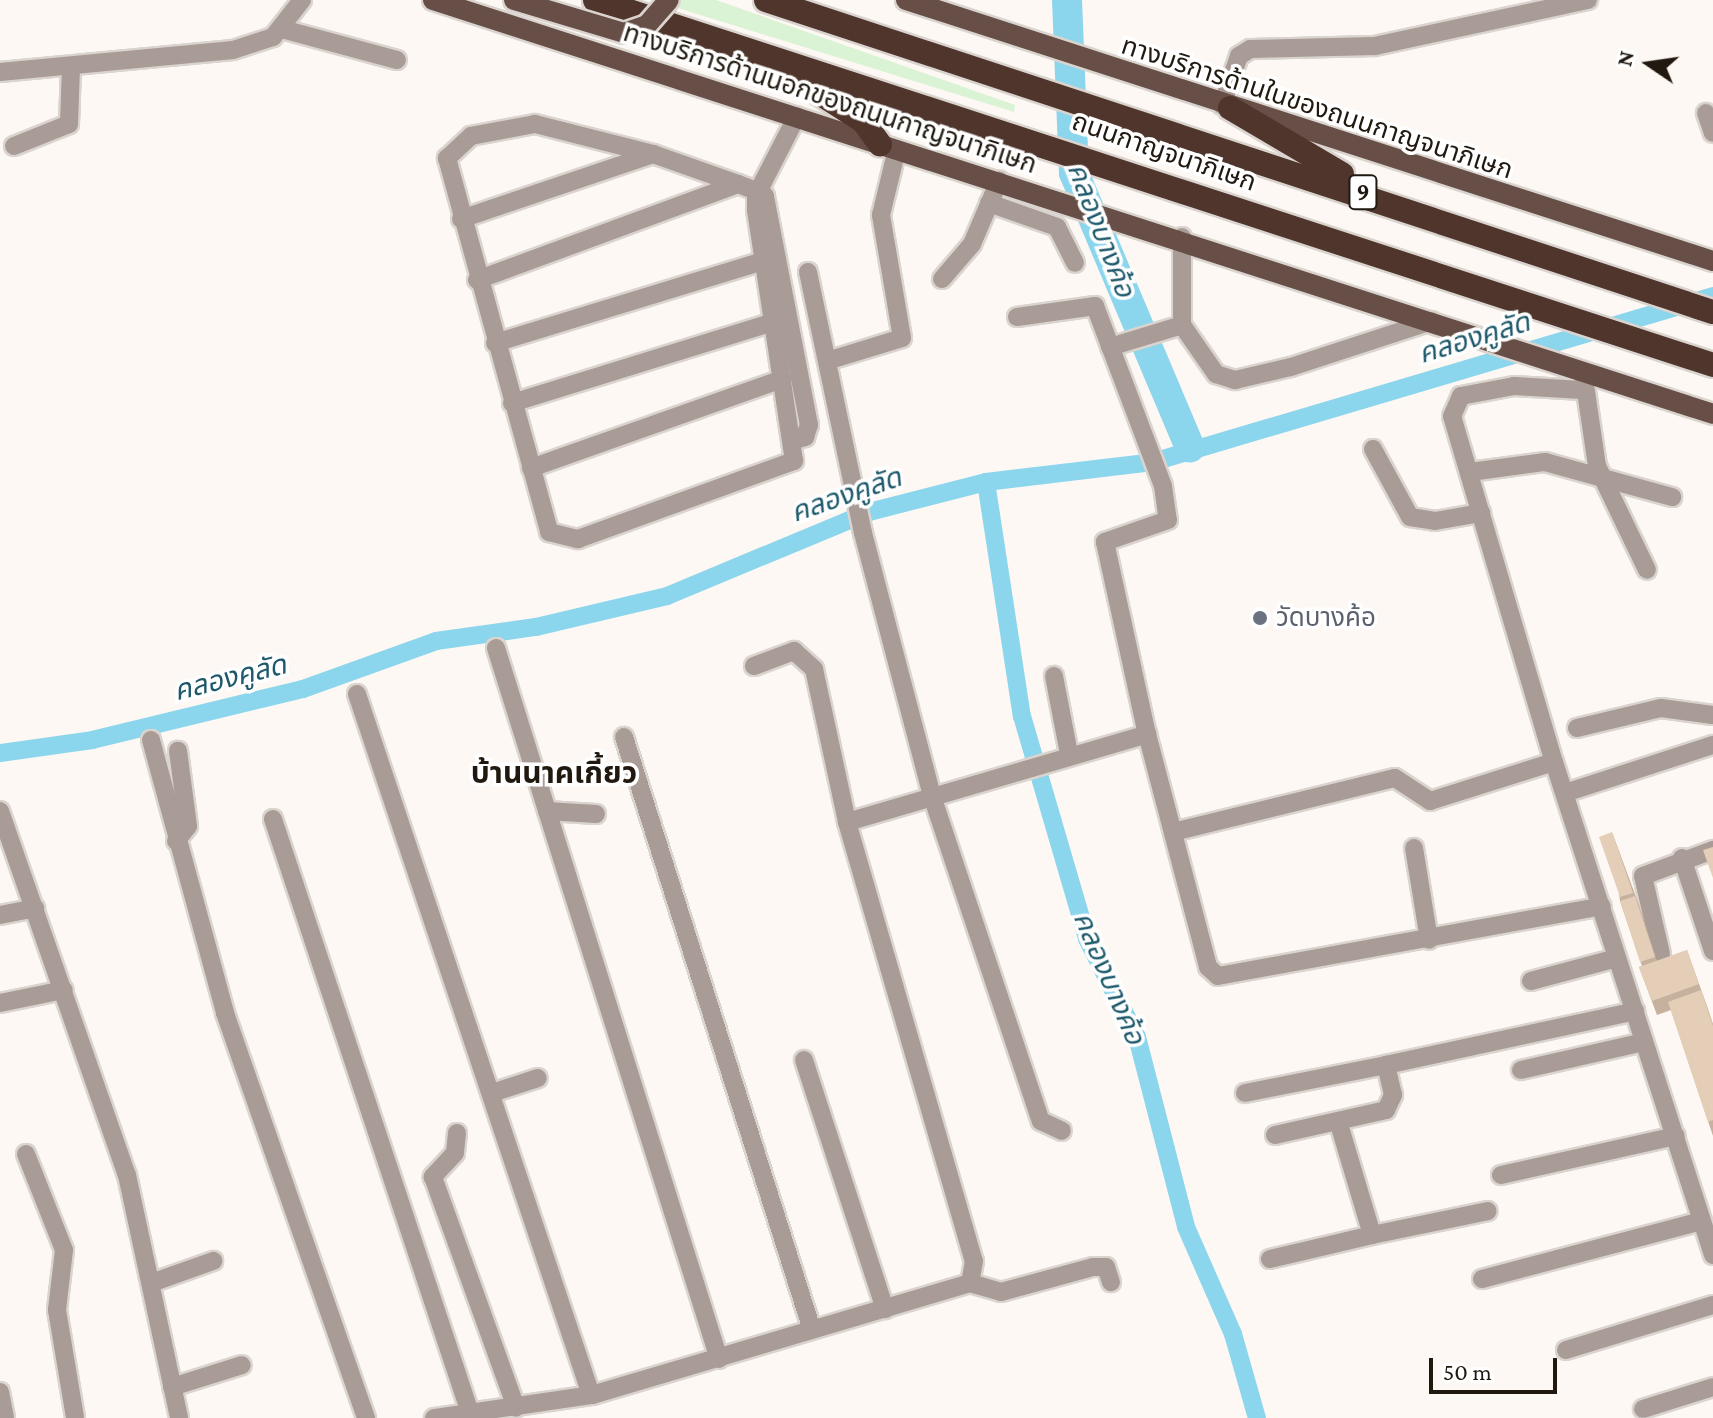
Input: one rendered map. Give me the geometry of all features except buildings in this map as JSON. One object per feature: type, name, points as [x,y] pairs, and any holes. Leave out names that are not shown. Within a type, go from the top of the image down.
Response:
[{"type":"highway","name":"ถนนกาญจนาภิเษก","points":[[595,0],[1085,154],[1713,365]]},
{"type":"highway","name":"ถนนกาญจนาภิเษก","points":[[766,0],[1351,188],[1713,312]]},
{"type":"highway","points":[[764,54],[863,121],[888,147]]},
{"type":"highway","points":[[1226,107],[1336,169],[1351,188]]},
{"type":"main road","name":"ทางบริการด้านนอกของถนนกาญจนาภิเษก","points":[[433,0],[888,147],[1182,237],[1564,365],[1584,381],[1713,414]]},
{"type":"main road","points":[[514,0],[624,33],[647,25],[669,0]]},
{"type":"main road","name":"ทางบริการด้านในของถนนกาญจนาภิเษก","points":[[906,0],[1226,107],[1713,261]]},
{"type":"street","points":[[0,72],[233,50],[282,29],[302,0]]},
{"type":"street","points":[[1226,107],[1239,56],[1250,49],[1375,46],[1588,0]]},
{"type":"street","points":[[282,29],[397,60]]},
{"type":"street","points":[[14,146],[69,124],[71,67]]},
{"type":"street","points":[[1706,113],[1713,133]]},
{"type":"street","points":[[792,441],[805,437],[809,425],[772,223],[759,192],[653,154],[535,124],[471,136],[447,158],[477,280],[549,532],[578,539],[781,471],[794,461],[764,261],[759,192],[797,116]]},
{"type":"street","points":[[827,361],[902,338],[881,215],[888,147]]},
{"type":"street","points":[[461,219],[653,154]]},
{"type":"street","points":[[942,279],[972,244],[999,181]]},
{"type":"street","points":[[477,280],[738,184]]},
{"type":"street","points":[[989,203],[1057,227],[1075,263]]},
{"type":"street","points":[[1182,237],[1182,325],[1200,358],[1235,380],[1432,321]]},
{"type":"street","points":[[495,343],[764,261]]},
{"type":"street","points":[[808,272],[863,533],[932,796],[1041,1121],[1062,1131]]},
{"type":"street","points":[[1017,317],[1089,303],[1113,346],[1163,486],[1168,520],[1105,542],[1147,734],[1208,967],[1218,976],[1429,940],[1602,906]]},
{"type":"street","points":[[512,403],[773,322]]},
{"type":"street","points":[[1113,346],[1182,325]]},
{"type":"street","points":[[531,468],[783,379]]},
{"type":"street","points":[[1647,570],[1602,479],[1584,381],[1514,386],[1455,399],[1452,416],[1554,762],[1713,1255]]},
{"type":"street","points":[[1373,449],[1410,517],[1435,521],[1481,513]]},
{"type":"street","points":[[1470,472],[1545,462],[1672,497]]},
{"type":"street","points":[[496,648],[719,1359]]},
{"type":"street","points":[[754,666],[794,651],[808,657],[847,822],[974,1261],[970,1283]]},
{"type":"street","points":[[1054,676],[1069,754]]},
{"type":"street","points":[[357,694],[591,1395]]},
{"type":"street","points":[[1577,728],[1661,708],[1713,715]]},
{"type":"street","points":[[847,822],[1013,768],[1147,734]]},
{"type":"street","points":[[624,737],[811,1327]]},
{"type":"street","points":[[151,740],[176,841],[263,1126],[366,1418]]},
{"type":"street","points":[[1565,793],[1713,745]]},
{"type":"street","points":[[176,841],[188,813],[178,751]]},
{"type":"street","points":[[1173,832],[1395,778],[1430,801],[1554,762]]},
{"type":"street","points":[[547,811],[596,814]]},
{"type":"street","points":[[1,817],[127,1175],[154,1282],[179,1418]]},
{"type":"street","points":[[273,819],[470,1413]]},
{"type":"street","points":[[1414,848],[1429,940]]},
{"type":"street","points":[[1661,954],[1641,882],[1648,871],[1713,850]]},
{"type":"street","points":[[1682,858],[1713,951]]},
{"type":"street","points":[[0,915],[35,908]]},
{"type":"street","points":[[1531,981],[1617,958]]},
{"type":"street","points":[[0,1003],[64,990]]},
{"type":"street","points":[[1245,1093],[1635,1011]]},
{"type":"street","points":[[1521,1070],[1644,1042]]},
{"type":"street","points":[[804,1060],[885,1309]]},
{"type":"street","points":[[1275,1135],[1339,1124],[1389,1108],[1386,1065]]},
{"type":"street","points":[[492,1093],[538,1078]]},
{"type":"street","points":[[1339,1124],[1372,1235]]},
{"type":"street","points":[[457,1133],[455,1153],[433,1177],[516,1407]]},
{"type":"street","points":[[1501,1175],[1676,1136]]},
{"type":"street","points":[[26,1154],[64,1250],[57,1310],[75,1418]]},
{"type":"street","points":[[1270,1259],[1488,1211]]},
{"type":"street","points":[[1482,1279],[1701,1221]]},
{"type":"street","points":[[154,1282],[213,1261]]},
{"type":"street","points":[[434,1418],[591,1395],[719,1359],[811,1327],[970,1283],[1001,1292],[1093,1267],[1106,1267],[1111,1282]]},
{"type":"street","points":[[1566,1350],[1713,1305]]},
{"type":"street","points":[[172,1387],[242,1365]]},
{"type":"street","points":[[1643,1409],[1713,1387]]},
{"type":"street","points":[[0,1392],[5,1418]]},
{"type":"street","points":[[566,1399],[570,1418]]},
{"type":"green space","points":[[652,0],[716,0],[1015,105],[1014,112]]},
{"type":"waterway","name":"คลองบางค้อ","points":[[1067,0],[1074,173],[1190,447]]},
{"type":"waterway","name":"คลองคูลัด","points":[[0,753],[92,740],[303,689],[436,641],[536,627],[667,596],[869,512],[986,482],[1153,462],[1713,296]]},
{"type":"waterway","name":"คลองบางค้อ","points":[[986,482],[1022,716],[1087,939],[1137,1037],[1186,1227],[1233,1334],[1257,1418]]},
{"type":"place","name":"วัดบางค้อ","points":[[1260,618]]},
{"type":"district","name":"บ้านนาคเกี้ยว","points":[[554,773]]}]
